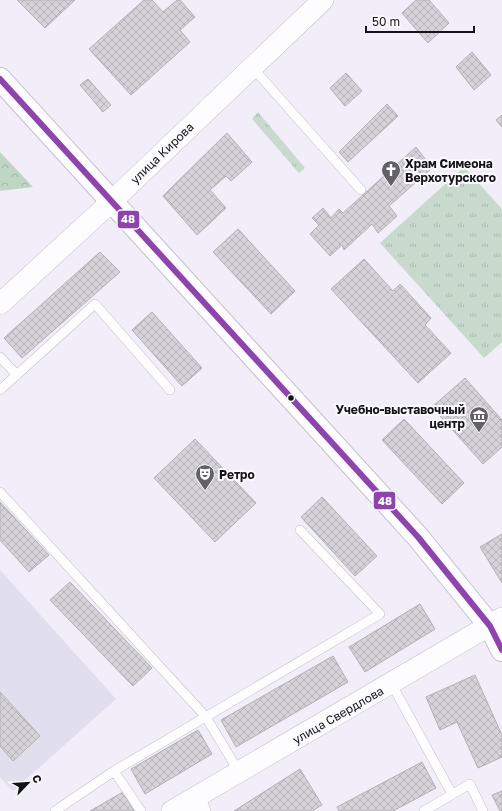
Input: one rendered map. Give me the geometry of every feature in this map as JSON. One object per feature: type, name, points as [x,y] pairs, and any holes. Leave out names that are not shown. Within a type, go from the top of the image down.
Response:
[{"type":"main road","points":[[0,66],[114,199],[497,626],[502,650]]},
{"type":"main road","points":[[0,79],[114,199]]},
{"type":"street","name":"улица Кирова","points":[[0,304],[114,199],[323,0]]},
{"type":"street","name":"улица Свердлова","points":[[172,811],[199,804],[239,772],[391,683],[497,626]]},
{"type":"lane","points":[[252,67],[361,190]]},
{"type":"lane","points":[[0,390],[95,304],[170,390]]},
{"type":"lane","points":[[0,357],[16,375]]},
{"type":"lane","points":[[0,492],[206,717],[239,772]]},
{"type":"lane","points":[[55,811],[114,771],[380,614],[300,530]]},
{"type":"lane","points":[[391,683],[452,794]]},
{"type":"lane","points":[[114,771],[141,811]]},
{"type":"lane","points":[[424,811],[470,784],[483,811]]},
{"type":"shaded area","points":[[0,570],[116,699],[13,791],[0,777]]},
{"type":"green space","points":[[258,112],[305,168],[299,173],[252,119]]},
{"type":"green space","points":[[0,152],[33,187],[0,191]]},
{"type":"green space","points":[[464,167],[502,209],[502,342],[484,358],[380,243]]},
{"type":"building","points":[[17,0],[75,0],[45,28]]},
{"type":"building","points":[[144,0],[152,0],[163,12],[177,0],[180,0],[195,17],[180,30],[190,42],[131,95],[89,49]]},
{"type":"building","points":[[416,0],[429,0],[449,23],[428,43],[402,13]]},
{"type":"building","points":[[472,52],[491,75],[474,90],[456,67]]},
{"type":"building","points":[[346,73],[362,91],[345,106],[330,88]]},
{"type":"building","points":[[88,79],[111,105],[103,112],[80,85]]},
{"type":"building","points":[[387,104],[398,116],[348,162],[339,152]]},
{"type":"building","points":[[502,115],[502,127],[496,120]]},
{"type":"building","points":[[227,133],[252,162],[231,181],[226,176],[210,190],[226,208],[197,235],[163,196]]},
{"type":"building","name":"Храм Симеона Верхотурского","points":[[416,147],[432,168],[389,206],[397,216],[378,233],[372,224],[344,250],[342,245],[330,256],[310,234],[319,225],[312,218],[323,208],[331,218],[339,209],[343,213]]},
{"type":"building","points":[[238,229],[295,291],[271,314],[213,252]]},
{"type":"building","points":[[100,252],[120,272],[22,358],[4,338]]},
{"type":"building","points":[[364,259],[393,291],[400,284],[431,318],[425,325],[451,353],[418,383],[331,289]]},
{"type":"building","points":[[152,312],[202,368],[182,386],[132,330]]},
{"type":"building","name":"Учебно-выставочный центр","points":[[465,378],[502,420],[502,447],[483,464],[432,407]]},
{"type":"building","points":[[404,419],[464,483],[442,504],[382,440]]},
{"type":"building","name":"Ретро","points":[[195,439],[256,503],[215,542],[154,478]]},
{"type":"building","points":[[322,497],[377,556],[355,576],[301,517]]},
{"type":"building","points":[[0,502],[49,555],[29,572],[0,540]]},
{"type":"building","points":[[502,534],[502,583],[480,547]]},
{"type":"building","points":[[70,582],[152,668],[133,686],[50,600]]},
{"type":"building","points":[[420,604],[435,629],[365,672],[349,647]]},
{"type":"building","points":[[333,656],[348,682],[236,747],[221,720]]},
{"type":"building","points":[[475,675],[502,735],[502,757],[478,768],[457,722],[440,730],[426,697]]},
{"type":"building","points":[[0,692],[40,736],[13,761],[0,746]]},
{"type":"building","points":[[198,730],[212,754],[145,794],[131,769]]},
{"type":"building","points":[[422,762],[436,788],[393,811],[339,811],[337,807]]},
{"type":"building","points":[[300,769],[322,805],[312,811],[234,811]]},
{"type":"building","points":[[502,791],[502,811],[500,811],[492,795]]},
{"type":"building","points":[[123,792],[134,811],[90,811]]},
{"type":"transit line","name":"48","points":[[0,79],[418,537],[490,626],[502,650]]},
{"type":"place","name":"Храм Симеона Верхотурского","points":[[391,187]]},
{"type":"place","name":"Учебно-выставочный центр","points":[[479,433]]},
{"type":"place","name":"Ретро","points":[[205,491]]}]
